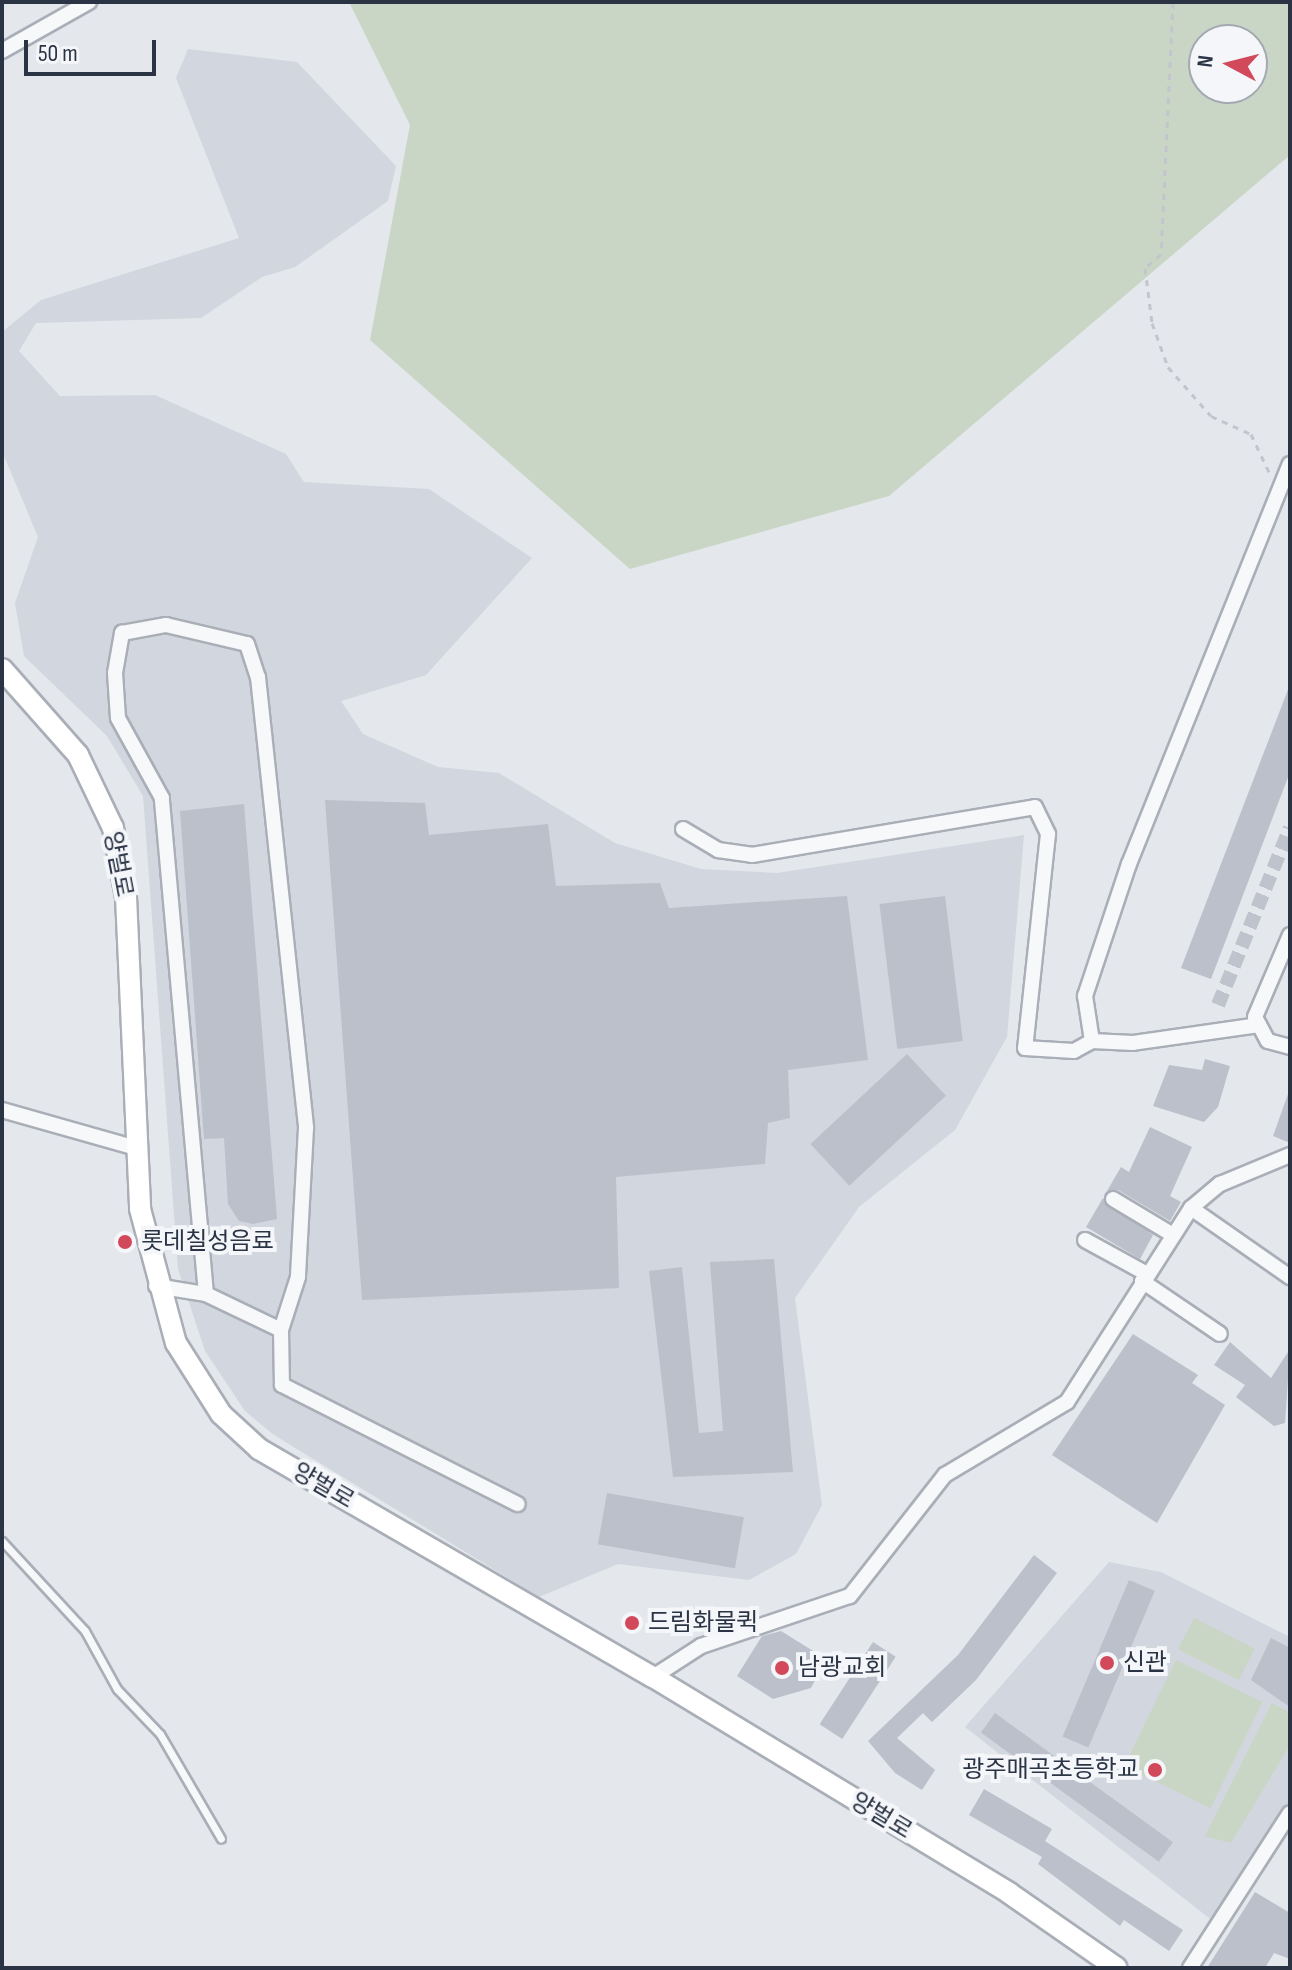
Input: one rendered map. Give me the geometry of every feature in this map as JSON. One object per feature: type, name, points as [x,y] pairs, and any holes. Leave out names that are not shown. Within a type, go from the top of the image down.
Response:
[{"type":"street","points":[[2,51],[89,2]]},
{"type":"street","points":[[1092,1041],[1085,996],[1129,864],[1290,464]]},
{"type":"street","points":[[206,1294],[162,798],[118,718],[115,673],[122,633],[166,625],[247,644],[258,677],[306,1128],[298,1277],[281,1330],[282,1385],[518,1504]]},
{"type":"street","name":"양벌로","points":[[2,669],[78,755],[113,828],[126,897],[136,1148],[156,1286],[194,1379],[259,1449],[653,1677],[1009,1893],[1117,1968]]},
{"type":"street","points":[[683,829],[718,850],[752,855],[1035,807],[1048,834],[1025,1048],[1074,1051],[1092,1041],[1133,1043],[1259,1025]]},
{"type":"street","points":[[1290,935],[1255,1017],[1268,1041],[1290,1047]]},
{"type":"street","points":[[2,1110],[136,1148]]},
{"type":"street","points":[[653,1677],[701,1646],[850,1596],[945,1475],[1067,1402],[1191,1208],[1220,1184],[1290,1155]]},
{"type":"street","points":[[1113,1199],[1173,1235]]},
{"type":"street","points":[[1191,1208],[1290,1277]]},
{"type":"street","points":[[1085,1240],[1145,1277],[1220,1334]]},
{"type":"street","points":[[156,1286],[206,1294],[281,1330]]},
{"type":"street","points":[[1190,1968],[1290,1813]]},
{"type":"lane","points":[[2,1541],[85,1631],[117,1689],[160,1734],[221,1839]]},
{"type":"path","points":[[1173,2],[1161,254],[1145,268],[1152,323],[1168,367],[1211,416],[1251,434],[1271,478]]},
{"type":"shaded area","points":[[188,49],[297,62],[396,166],[388,201],[295,267],[262,277],[201,318],[36,323],[19,351],[60,396],[155,395],[286,454],[304,482],[429,489],[532,558],[426,675],[341,701],[363,734],[438,767],[499,773],[615,843],[701,869],[777,873],[1024,835],[1007,1037],[955,1130],[859,1207],[795,1298],[822,1505],[796,1554],[749,1580],[618,1564],[539,1597],[274,1435],[245,1411],[205,1351],[178,1269],[143,796],[107,736],[24,656],[15,603],[38,537],[2,451],[2,332],[41,300],[239,238],[176,78]]},
{"type":"shaded area","name":"광주매곡초등학교","points":[[1109,1562],[1161,1572],[1290,1637],[1290,1813],[1218,1925],[965,1727]]},
{"type":"green space","points":[[349,2],[1290,2],[1290,155],[889,496],[630,569],[370,340],[410,125]]},
{"type":"green space","points":[[1194,1618],[1255,1649],[1239,1680],[1178,1649]]},
{"type":"green space","points":[[1176,1660],[1262,1702],[1211,1808],[1124,1766]]},
{"type":"green space","points":[[1272,1703],[1290,1713],[1290,1745],[1231,1843],[1205,1836]]},
{"type":"building","points":[[1289,687],[1290,772],[1211,979],[1181,968]]},
{"type":"building","points":[[325,800],[425,803],[429,835],[548,824],[556,886],[660,883],[669,908],[847,896],[868,1060],[788,1070],[790,1118],[768,1123],[765,1164],[616,1177],[619,1288],[362,1300]]},
{"type":"building","points":[[244,804],[277,1219],[253,1224],[239,1221],[228,1204],[224,1138],[204,1139],[180,811]]},
{"type":"building","points":[[945,896],[963,1041],[897,1049],[879,904]]},
{"type":"building","points":[[907,1054],[946,1096],[849,1186],[810,1144]]},
{"type":"building","points":[[1205,1059],[1230,1066],[1218,1107],[1204,1122],[1153,1106],[1169,1065],[1202,1070]]},
{"type":"building","points":[[1290,1094],[1290,1143],[1273,1136]]},
{"type":"building","points":[[1150,1127],[1192,1147],[1170,1196],[1181,1202],[1170,1221],[1118,1190],[1107,1191],[1121,1167],[1129,1172]]},
{"type":"building","points":[[1103,1198],[1153,1235],[1140,1259],[1086,1227]]},
{"type":"building","points":[[774,1259],[793,1472],[673,1477],[649,1271],[682,1267],[699,1433],[723,1431],[710,1262]]},
{"type":"building","points":[[1133,1334],[1198,1375],[1192,1383],[1225,1405],[1157,1523],[1052,1455]]},
{"type":"building","points":[[1230,1342],[1271,1378],[1290,1349],[1285,1423],[1274,1426],[1236,1397],[1245,1385],[1214,1365]]},
{"type":"building","points":[[607,1493],[744,1517],[735,1568],[598,1544]]},
{"type":"building","points":[[1034,1555],[1057,1573],[976,1680],[932,1722],[923,1713],[897,1738],[935,1770],[922,1790],[895,1773],[868,1741],[958,1655]]},
{"type":"building","name":"신관","points":[[1129,1580],[1155,1591],[1088,1747],[1063,1736]]},
{"type":"building","name":"남광교회","points":[[781,1631],[826,1659],[811,1688],[773,1699],[737,1676],[762,1636]]},
{"type":"building","points":[[1271,1638],[1290,1648],[1290,1707],[1251,1680]]},
{"type":"building","points":[[873,1642],[896,1657],[842,1739],[820,1724]]},
{"type":"building","points":[[995,1713],[1173,1842],[1159,1862],[981,1732]]},
{"type":"building","points":[[984,1789],[1052,1829],[1045,1841],[1183,1930],[1169,1951],[1124,1920],[1120,1926],[1038,1864],[1042,1857],[969,1815]]},
{"type":"building","points":[[1255,1892],[1290,1913],[1290,1959],[1274,1953],[1265,1968],[1207,1968]]},
{"type":"tunnel","points":[[1218,1005],[1290,828]]},
{"type":"place","name":"롯데칠성음료","points":[[125,1242]]},
{"type":"place","name":"드림화물퀵","points":[[632,1623]]},
{"type":"place","name":"신관","points":[[1107,1663]]},
{"type":"place","name":"남광교회","points":[[782,1668]]},
{"type":"place","name":"광주매곡초등학교","points":[[1155,1770]]}]
